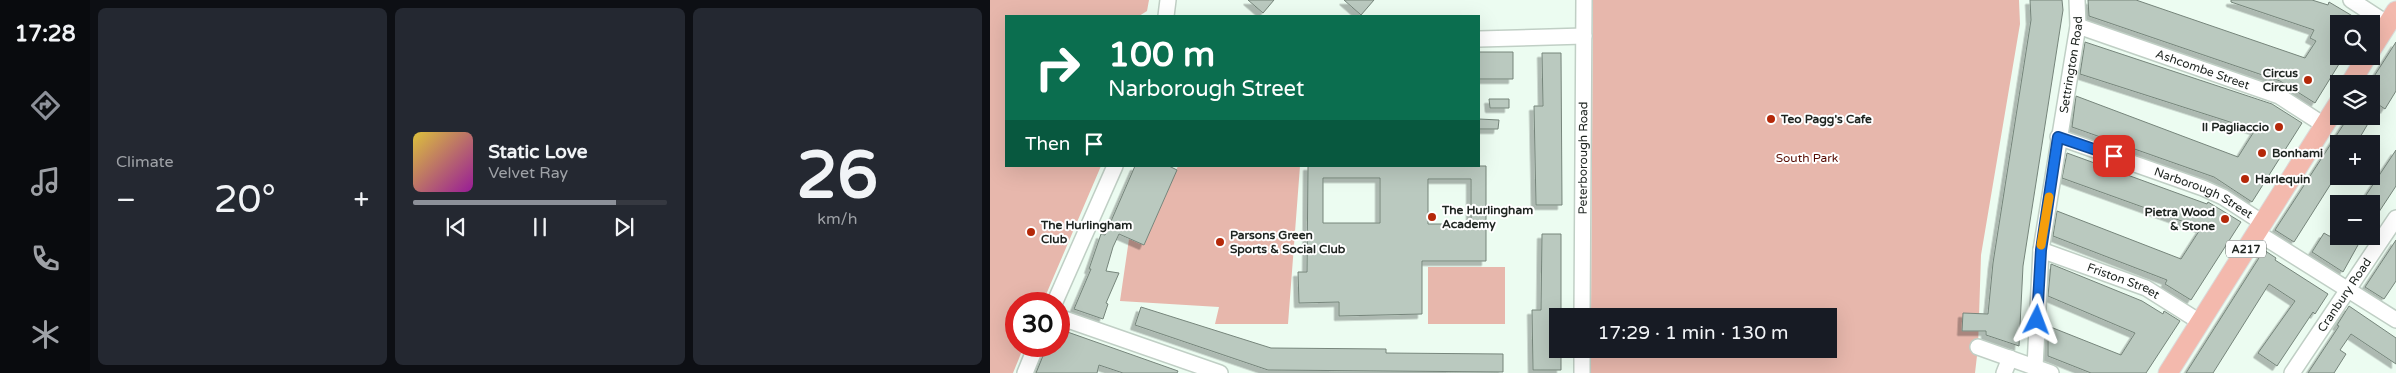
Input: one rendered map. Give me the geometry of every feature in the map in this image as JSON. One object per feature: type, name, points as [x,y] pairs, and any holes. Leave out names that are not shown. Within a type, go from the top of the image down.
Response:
[{"type":"main road","points":[[2380,36],[2392,17]]},
{"type":"main road","name":"A217","points":[[2168,373],[2330,116]]},
{"type":"street","points":[[1166,15],[1168,0]]},
{"type":"street","name":"Peterborough Road","points":[[1582,308],[1584,0]]},
{"type":"street","name":"Settrington Road","points":[[2035,367],[2041,250],[2058,137],[2078,26],[2077,0]]},
{"type":"street","points":[[2351,0],[2392,17]]},
{"type":"street","name":"Ashcombe Street","points":[[2078,26],[2279,96],[2324,125]]},
{"type":"street","points":[[1480,39],[1584,36]]},
{"type":"street","name":"Narborough Street","points":[[2058,137],[2223,196],[2259,227],[2346,290],[2396,320]]},
{"type":"street","points":[[1059,292],[1115,167]]},
{"type":"street","name":"Cranbury Road","points":[[2292,373],[2396,218]]},
{"type":"street","name":"Friston Street","points":[[2041,250],[2146,288],[2200,322]]},
{"type":"street","points":[[1070,321],[1220,373]]},
{"type":"street","points":[[1978,347],[2051,373]]},
{"type":"street","points":[[1025,373],[1032,357]]},
{"type":"street","points":[[1582,358],[1582,373]]},
{"type":"street","points":[[2004,373],[2010,358]]},
{"type":"green space","name":"The Hurlingham Club","points":[[990,0],[1149,0],[1147,11],[1141,15],[1005,15],[1005,167],[1101,167],[1047,292],[1005,292],[1005,357],[1020,357],[1013,373],[990,373]]},
{"type":"green space","name":"South Park","points":[[1593,0],[2019,0],[2020,24],[1981,255],[1978,347],[1975,373],[1591,373],[1591,358],[1837,358],[1837,308],[1591,308]]},
{"type":"green space","name":"Parsons Green Sports & Social Club","points":[[1178,167],[1300,167],[1288,324],[1215,324],[1219,307],[1120,301],[1129,239],[1144,245]]},
{"type":"green space","points":[[1428,267],[1505,267],[1505,324],[1428,324]]},
{"type":"building","points":[[1248,0],[1274,0],[1263,13]]},
{"type":"building","points":[[1344,0],[1374,0],[1361,15]]},
{"type":"building","points":[[2030,0],[2062,0],[2063,10],[2023,266],[2019,346],[1986,335],[1986,331],[1962,331],[1963,313],[1988,314],[1993,263],[2031,20]]},
{"type":"building","points":[[2088,0],[2136,0],[2305,58],[2316,41],[2310,38],[2314,30],[2231,2],[2231,0],[2312,0],[2328,5],[2329,2],[2351,15],[2330,15],[2330,65],[2338,65],[2332,75],[2330,75],[2330,79],[2315,103],[2280,81],[2089,16]]},
{"type":"building","points":[[2085,42],[2272,104],[2302,123],[2252,202],[2214,177],[2072,127],[2076,96],[2238,157],[2255,130],[2080,74]]},
{"type":"building","points":[[2396,42],[2396,91],[2385,109],[2380,106],[2380,75],[2375,75]]},
{"type":"building","points":[[1480,52],[1513,52],[1513,79],[1480,79]]},
{"type":"building","points":[[1542,53],[1561,53],[1562,205],[1536,205],[1534,106],[1543,106]]},
{"type":"building","points":[[1489,99],[1509,99],[1509,108],[1490,108]]},
{"type":"building","points":[[1480,119],[1499,120],[1498,129],[1480,129]]},
{"type":"building","points":[[2343,125],[2367,125],[2361,135],[2337,135]]},
{"type":"building","points":[[2330,145],[2330,185],[2294,242],[2275,230]]},
{"type":"building","points":[[2396,150],[2396,186],[2380,210],[2380,195],[2366,195],[2373,185],[2380,185],[2380,174]]},
{"type":"building","points":[[2067,153],[2207,204],[2208,202],[2241,222],[2191,300],[2165,284],[2167,280],[2053,236],[2057,211],[2181,259],[2201,228],[2062,178]]},
{"type":"building","points":[[1486,166],[1486,261],[1422,261],[1422,314],[1339,316],[1339,302],[1299,303],[1298,272],[1307,272],[1308,167]],"holes":[[[1323,178],[1380,178],[1380,223],[1323,223]],[[1428,179],[1471,179],[1471,224],[1428,224]]]},
{"type":"building","points":[[1135,167],[1171,167],[1177,170],[1144,245],[1119,234],[1106,271],[1119,273],[1106,303],[1108,304],[1103,319],[1074,309],[1091,269],[1089,269],[1101,234],[1105,235]]},
{"type":"building","points":[[2324,233],[2330,236],[2330,245],[2358,245],[2343,272],[2312,252]]},
{"type":"building","points":[[1542,234],[1561,234],[1561,308],[1549,308],[1549,358],[1561,358],[1561,370],[1533,370],[1532,310],[1541,310]]},
{"type":"building","points":[[2396,240],[2396,281],[2384,299],[2365,287]]},
{"type":"building","points":[[2264,250],[2276,258],[2275,260],[2328,294],[2315,314],[2313,312],[2277,366],[2258,353],[2295,301],[2269,284],[2213,373],[2186,373]]},
{"type":"building","points":[[2051,264],[2142,301],[2163,314],[2164,311],[2180,321],[2146,373],[2091,373],[2048,356],[2048,326],[2121,355],[2135,333],[2048,296]]},
{"type":"building","points":[[2349,306],[2396,338],[2396,364],[2351,334],[2340,350],[2346,354],[2334,373],[2308,373],[2339,326],[2337,325]]},
{"type":"building","points":[[1141,307],[1271,348],[1386,349],[1386,353],[1503,354],[1503,372],[1268,370],[1135,325]]},
{"type":"building","points":[[1070,333],[1178,371],[1177,373],[1123,373],[1099,365],[1097,373],[1036,373],[1043,357],[1070,357]]},
{"type":"slow traffic","points":[[2041,245],[2049,197]]},
{"type":"place","name":"Circus Circus","points":[[2308,80]]},
{"type":"place","name":"Teo Pagg's Cafe","points":[[1771,119]]},
{"type":"place","name":"Il Pagliaccio","points":[[2279,127]]},
{"type":"place","name":"Bonhami","points":[[2262,153]]},
{"type":"place","name":"Harlequin","points":[[2245,179]]},
{"type":"place","name":"The Hurlingham Academy","points":[[1432,217]]},
{"type":"place","name":"Pietra Wood & Stone","points":[[2225,219]]},
{"type":"place","name":"The Hurlingham Club","points":[[1031,232]]},
{"type":"place","name":"Parsons Green Sports & Social Club","points":[[1220,242]]},
{"type":"route","points":[[2037,320],[2041,250],[2058,137],[2114,156]]}]
